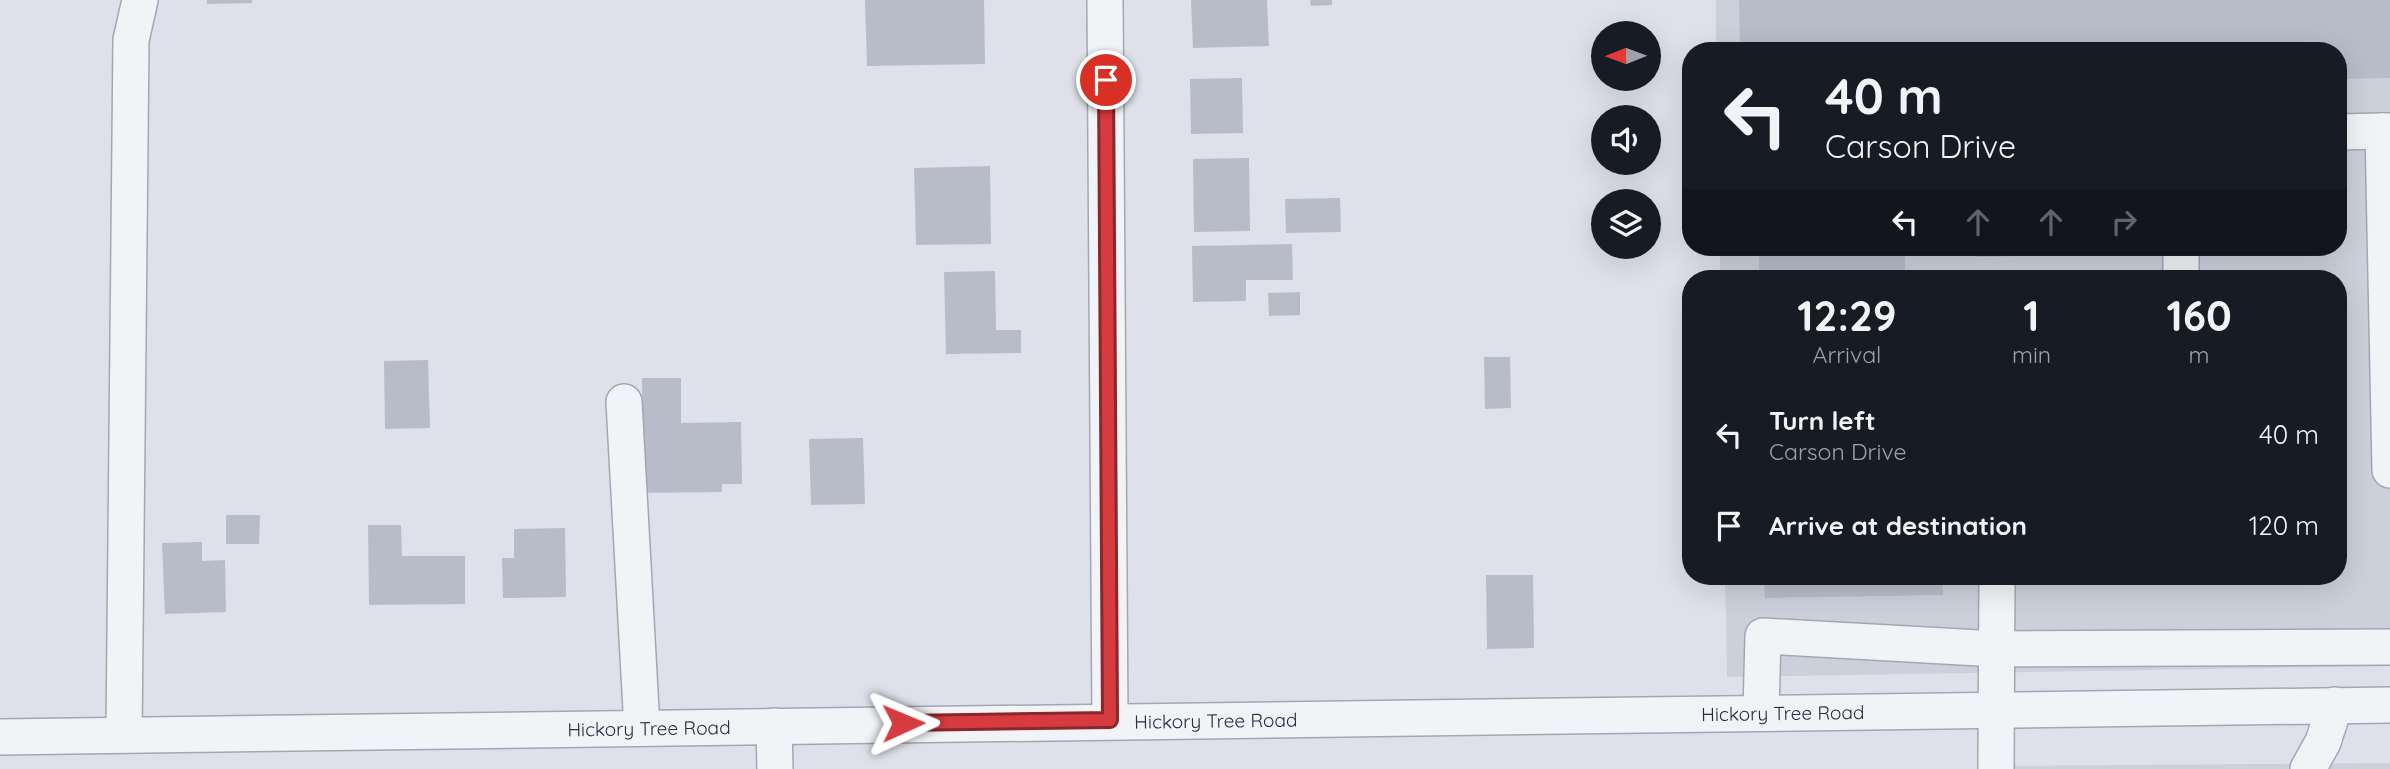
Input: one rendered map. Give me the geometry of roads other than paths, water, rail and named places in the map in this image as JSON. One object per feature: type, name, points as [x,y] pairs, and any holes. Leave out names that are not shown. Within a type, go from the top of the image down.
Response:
[{"type":"street","points":[[124,735],[131,40],[140,0]]},
{"type":"street","points":[[1105,0],[1110,720]]},
{"type":"street","points":[[2347,132],[2387,131],[2390,470]]},
{"type":"street","points":[[624,402],[642,727]]},
{"type":"street","points":[[1996,769],[1997,585]]},
{"type":"street","points":[[1760,712],[1763,636],[1997,649],[2390,647]]},
{"type":"street","points":[[2192,648],[2194,705]]},
{"type":"street","name":"Hickory Tree Road","points":[[0,737],[2194,705],[2390,705]]},
{"type":"street","points":[[2308,769],[2323,742],[2335,705]]},
{"type":"street","points":[[774,726],[775,769]]}]
